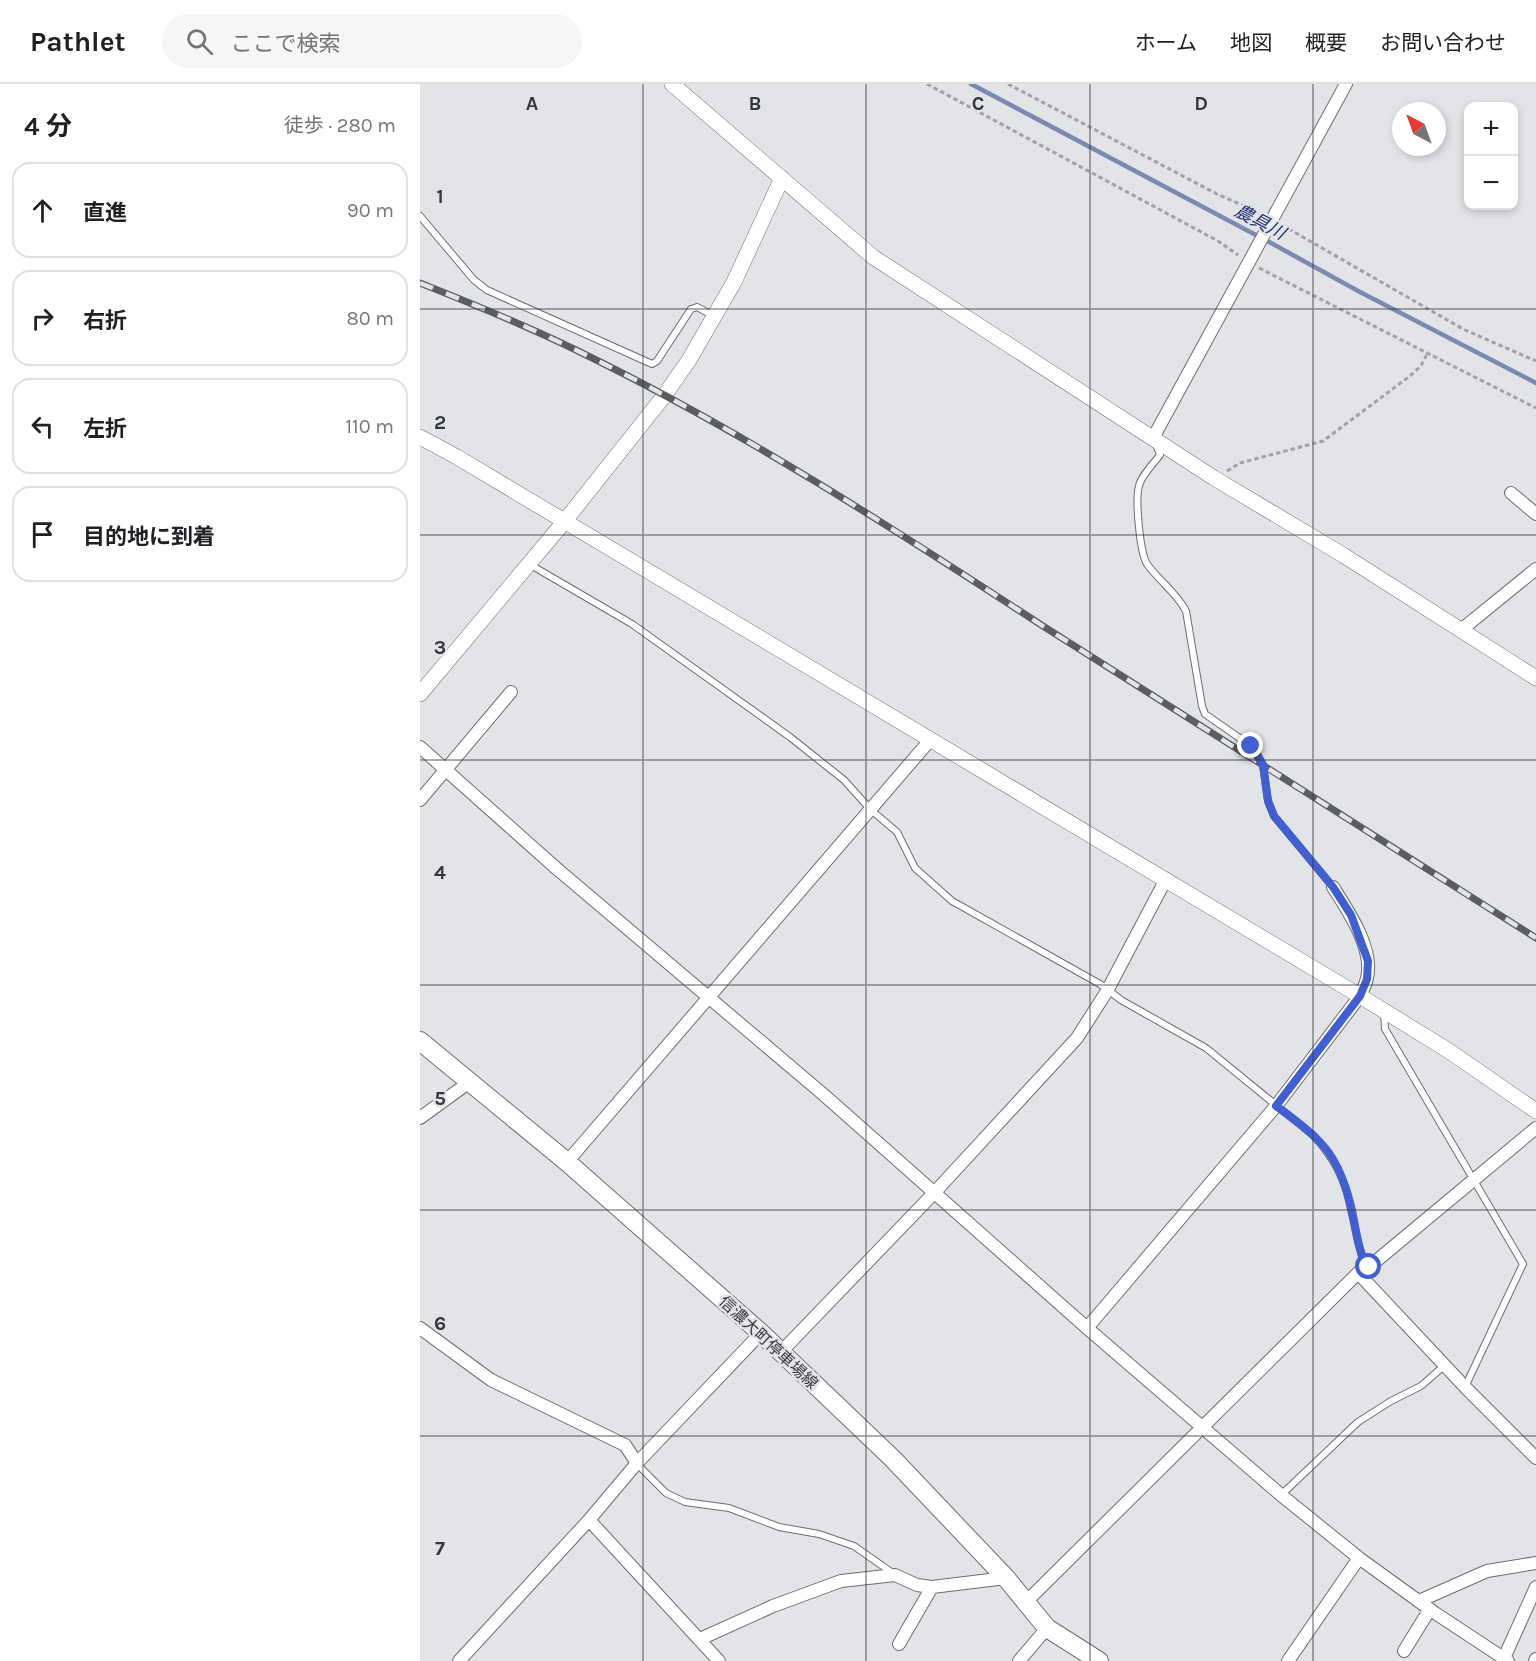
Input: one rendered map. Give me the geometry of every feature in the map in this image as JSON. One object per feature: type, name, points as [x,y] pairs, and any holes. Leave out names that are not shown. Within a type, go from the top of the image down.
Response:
[{"type":"main road","name":"信濃大町停車場線","points":[[420,1041],[567,1162],[761,1333],[893,1459],[1027,1601],[1047,1628],[1099,1661]]},
{"type":"street","points":[[672,84],[873,257],[1214,478],[1343,555],[1536,678]]},
{"type":"street","points":[[1153,438],[1346,84]]},
{"type":"street","points":[[420,694],[564,522],[664,396],[689,360],[734,282],[782,178]]},
{"type":"street","points":[[420,437],[1167,879],[1449,1051],[1536,1111]]},
{"type":"street","points":[[1511,493],[1536,514]]},
{"type":"street","points":[[1461,630],[1536,569]]},
{"type":"street","points":[[420,800],[511,692]]},
{"type":"street","points":[[567,1162],[931,740]]},
{"type":"street","points":[[420,747],[556,868],[710,996],[1087,1328],[1281,1495],[1359,1558],[1506,1660],[1536,1587]]},
{"type":"street","points":[[781,1352],[935,1192],[1077,1038],[1107,991],[1167,879]]},
{"type":"street","points":[[1087,1328],[1276,1106],[1360,996],[1367,979],[1368,961],[1351,915],[1333,887]]},
{"type":"street","points":[[420,1118],[471,1081]]},
{"type":"street","points":[[1027,1601],[1364,1270],[1536,1128]]},
{"type":"street","points":[[1364,1270],[1444,1365],[1536,1458]]},
{"type":"street","points":[[420,1328],[491,1380],[624,1445],[637,1463]]},
{"type":"street","points":[[459,1661],[589,1520],[637,1463],[761,1333]]},
{"type":"street","points":[[589,1520],[719,1661]]},
{"type":"street","points":[[1288,1661],[1359,1558]]},
{"type":"street","points":[[1419,1600],[1487,1571],[1536,1563]]},
{"type":"street","points":[[700,1639],[773,1606],[841,1581],[895,1575],[917,1585],[932,1587],[1006,1578]]},
{"type":"street","points":[[899,1644],[932,1587]]},
{"type":"street","points":[[1404,1650],[1430,1609]]},
{"type":"street","points":[[1018,1661],[1047,1628]]},
{"type":"lane","points":[[420,216],[474,280],[487,290],[652,364],[657,361],[691,309],[697,307],[715,317]]},
{"type":"lane","points":[[1153,438],[1160,455],[1139,484],[1137,506],[1143,557],[1186,610],[1202,706],[1206,714],[1251,746],[1257,754],[1263,765],[1268,801],[1274,816],[1333,887]]},
{"type":"lane","points":[[529,564],[632,624],[790,737],[844,780],[871,810],[897,832],[915,867],[952,901],[1100,984],[1107,991],[1206,1048],[1314,1136],[1330,1154],[1340,1173],[1351,1206],[1364,1270]]},
{"type":"lane","points":[[1384,1011],[1385,1029],[1523,1264],[1465,1387]]},
{"type":"lane","points":[[1281,1495],[1358,1422],[1391,1401],[1421,1386],[1444,1365]]},
{"type":"lane","points":[[637,1463],[666,1493],[685,1502],[729,1508],[779,1527],[819,1534],[854,1546],[895,1575]]},
{"type":"path","points":[[927,84],[1249,260],[1427,354],[1536,408]]},
{"type":"path","points":[[1008,84],[1271,222],[1463,328],[1536,361]]},
{"type":"path","points":[[1214,478],[1240,463],[1323,441],[1410,376],[1421,366],[1427,354]]},
{"type":"waterway","name":"農具川","points":[[971,84],[1360,292],[1536,383]]},
{"type":"railway","points":[[420,283],[500,315],[578,351],[758,447],[932,554],[1536,938]]},
{"type":"route","points":[[1251,746],[1263,765],[1268,801],[1274,816],[1333,887],[1351,915],[1368,961],[1367,979],[1360,996],[1276,1106],[1314,1136],[1330,1154],[1340,1173],[1351,1206],[1363,1260],[1369,1267]]}]
